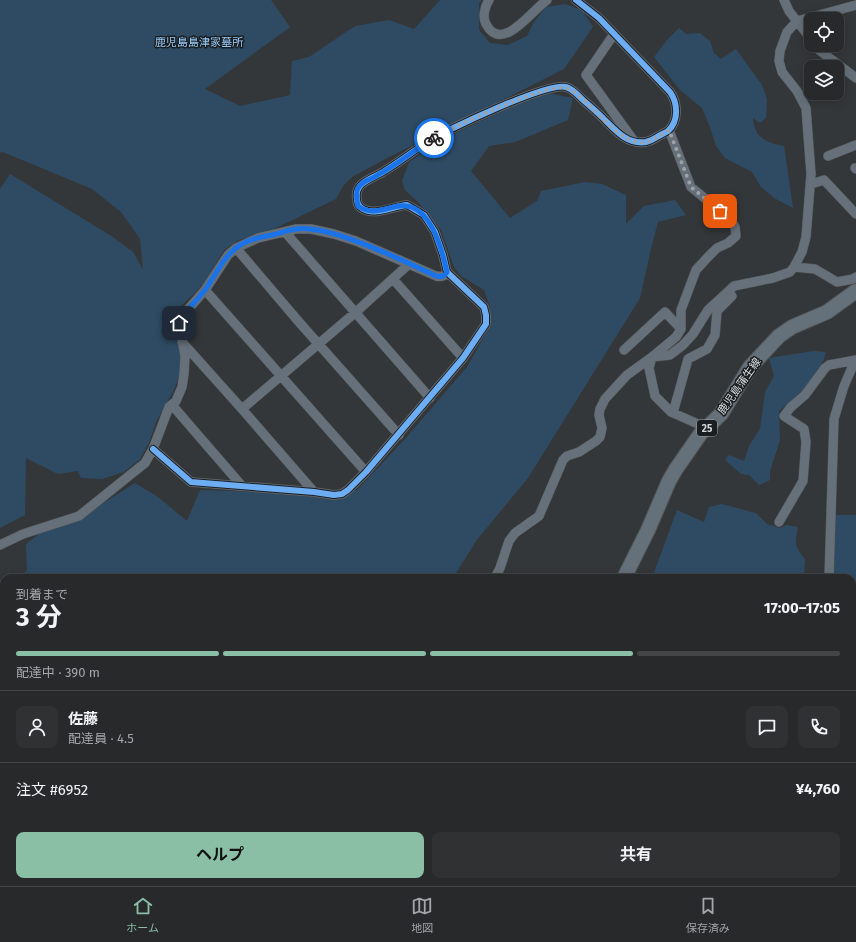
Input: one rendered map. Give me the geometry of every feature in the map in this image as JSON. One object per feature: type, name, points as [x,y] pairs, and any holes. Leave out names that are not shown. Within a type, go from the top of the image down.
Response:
[{"type":"main road","name":"鹿児島蒲生線","points":[[626,574],[648,530],[669,481],[701,433],[721,414],[750,367],[779,336],[792,327],[827,312],[856,291]]},
{"type":"street","points":[[489,0],[484,12],[484,22],[490,32],[499,35],[508,33],[517,28],[539,5],[547,0]]},
{"type":"street","points":[[153,449],[191,482],[334,495],[342,494],[348,490],[366,472],[463,358],[486,324],[486,314],[484,307],[447,272],[435,232],[424,215],[407,205],[372,212],[364,210],[358,206],[356,194],[357,189],[362,183],[400,162],[426,143],[446,132],[498,108],[554,87],[566,87],[574,91],[604,118],[616,132],[637,142],[649,141],[669,130],[675,119],[677,112],[674,98],[670,92],[599,18],[576,0]]},
{"type":"street","points":[[784,0],[789,11],[804,30]]},
{"type":"street","points":[[652,357],[670,355],[683,345],[693,334],[708,310],[734,286],[773,278],[790,272],[794,266],[802,252],[806,237],[811,174],[806,108],[782,72],[779,61],[780,51],[787,32],[797,21],[856,5]]},
{"type":"street","points":[[614,34],[586,75],[634,141]]},
{"type":"street","points":[[822,52],[856,78]]},
{"type":"street","points":[[497,574],[509,541],[515,533],[539,516],[563,460],[567,456],[579,452],[600,437],[602,428],[599,414],[605,399],[627,375],[676,337],[681,329],[681,310],[696,270],[717,248],[728,243],[736,236],[735,227],[729,218],[691,187],[669,130]]},
{"type":"street","points":[[828,156],[856,145]]},
{"type":"street","points":[[811,184],[824,180],[856,214]]},
{"type":"street","points":[[0,545],[23,534],[79,516],[144,462],[153,449],[169,408],[179,395],[184,374],[185,356],[181,341],[179,323],[184,314],[205,290],[228,255],[236,248],[258,238],[296,229],[311,229],[356,241],[436,276],[441,277],[447,272]]},
{"type":"street","points":[[285,232],[430,398]]},
{"type":"street","points":[[236,248],[399,435]]},
{"type":"street","points":[[242,409],[356,312],[409,264]]},
{"type":"street","points":[[794,266],[815,269],[837,282],[856,277]]},
{"type":"street","points":[[393,279],[463,358]]},
{"type":"street","points":[[673,413],[688,359],[707,349],[715,335],[717,311],[742,285]]},
{"type":"street","points":[[205,290],[366,472]]},
{"type":"street","points":[[624,350],[664,312],[681,329]]},
{"type":"street","points":[[181,341],[314,492]]},
{"type":"street","points":[[652,357],[649,368],[655,396],[673,413],[707,428]]},
{"type":"street","points":[[779,522],[802,481],[806,442],[804,429],[784,416],[791,407],[805,395],[825,368],[829,365],[856,361]]},
{"type":"street","points":[[829,574],[834,419],[844,386],[856,361]]},
{"type":"street","points":[[172,405],[242,486]]},
{"type":"green space","name":"鹿児島島津家墓所","points":[[0,0],[271,0],[290,27],[205,89],[240,106],[290,95],[292,61],[309,57],[355,26],[389,20],[414,29],[440,0],[482,0],[479,3],[479,30],[490,43],[508,45],[527,36],[534,22],[546,7],[565,4],[582,10],[593,27],[564,69],[352,177],[343,186],[336,199],[278,227],[237,241],[224,250],[206,280],[182,305],[173,319],[175,337],[182,353],[181,371],[174,390],[156,422],[149,443],[140,459],[124,472],[102,479],[81,478],[78,471],[58,474],[26,458],[25,515],[0,528],[0,189],[10,174],[113,237],[133,252],[143,270],[140,239],[121,212],[92,189],[3,152],[0,153]]},
{"type":"green space","points":[[679,28],[686,34],[700,33],[710,41],[714,53],[721,59],[736,49],[762,85],[767,99],[766,118],[760,123],[753,118],[754,125],[762,138],[772,143],[784,146],[793,208],[774,198],[761,187],[752,172],[725,158],[716,146],[702,108],[680,90],[654,57],[667,40]]},
{"type":"green space","points":[[547,93],[573,98],[568,120],[515,142],[489,146],[471,171],[510,218],[537,201],[541,191],[585,182],[602,184],[626,195],[626,224],[644,206],[675,200],[686,215],[658,222],[640,298],[528,478],[476,541],[455,574],[23,574],[27,570],[26,544],[40,533],[75,521],[135,483],[158,497],[187,521],[200,490],[264,492],[336,499],[357,490],[405,439],[467,367],[490,326],[490,307],[484,290],[461,276],[454,267],[441,230],[419,203],[405,190],[402,181],[409,162],[449,136],[509,108]]},
{"type":"green space","points":[[813,351],[826,352],[819,370],[814,377],[794,399],[779,411],[780,440],[770,471],[770,480],[759,485],[749,475],[741,474],[725,460],[729,455],[744,461],[749,446],[760,429],[765,392],[774,376],[769,358]]},
{"type":"green space","points":[[722,504],[756,513],[767,524],[780,528],[787,525],[798,527],[796,544],[805,559],[804,574],[653,574],[677,510],[704,522],[709,507]]},
{"type":"green space","points":[[834,515],[856,515],[856,574],[831,574]]},
{"type":"cycle path","points":[[153,449],[191,482],[334,495],[342,494],[348,490],[366,472],[463,358],[486,324],[486,315],[484,307],[447,272],[435,232],[424,215],[407,205],[379,211],[368,211],[363,209],[358,205],[357,201],[357,193],[361,185],[369,179],[389,169],[426,143],[453,128],[496,108],[556,87],[569,88],[617,132],[627,139],[646,142],[668,131],[672,127],[676,117],[676,107],[675,101],[670,92],[599,18],[576,0]]},
{"type":"way so far","points":[[434,138],[498,108],[554,87],[566,87],[574,91],[604,118],[616,132],[626,138],[637,142],[649,141],[669,130],[691,187],[720,211]]},
{"type":"route","points":[[179,323],[184,314],[205,290],[228,255],[236,248],[258,238],[296,229],[311,229],[334,234],[356,241],[436,276],[441,277],[445,275],[447,272],[435,232],[424,215],[407,205],[372,212],[364,210],[358,206],[356,194],[357,189],[362,183],[400,162],[434,138]]}]
